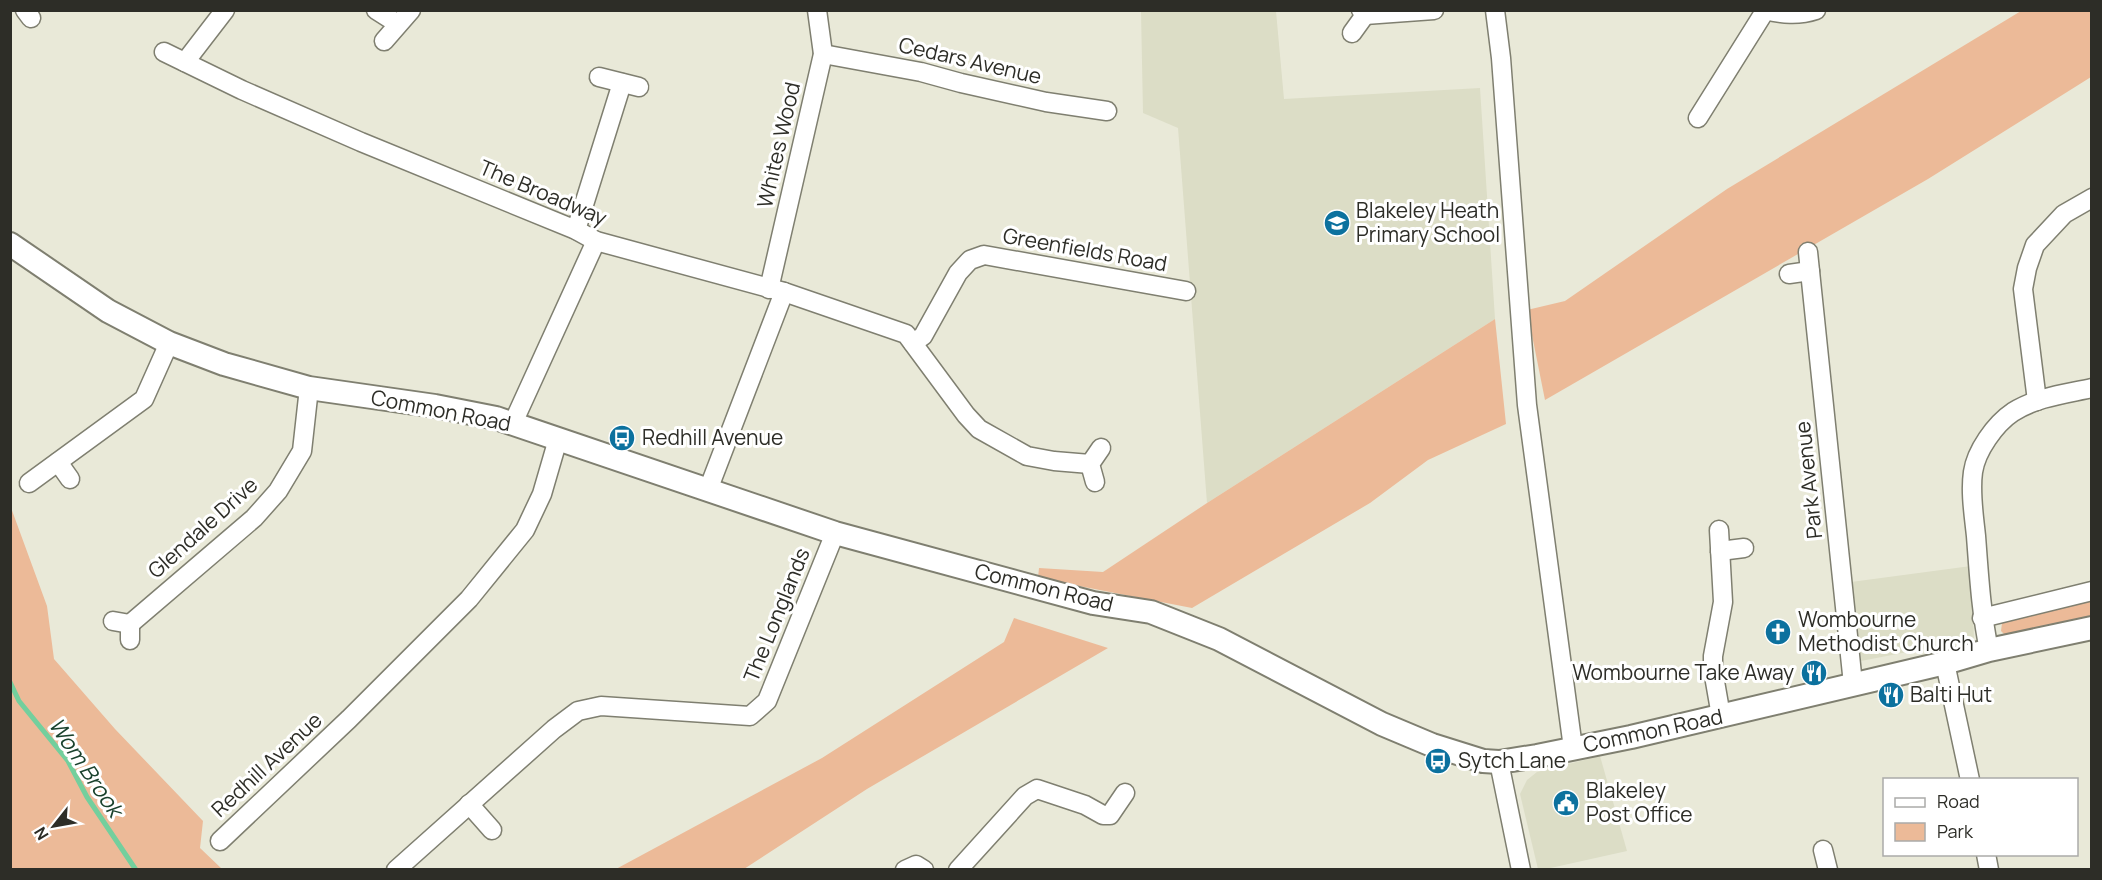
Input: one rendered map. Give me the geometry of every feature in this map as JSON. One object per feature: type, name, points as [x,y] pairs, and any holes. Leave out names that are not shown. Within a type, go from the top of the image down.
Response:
[{"type":"street","points":[[185,62],[225,10]]},
{"type":"street","points":[[376,10],[398,24]]},
{"type":"street","points":[[384,41],[411,10]]},
{"type":"street","name":"Whites Wood","points":[[708,490],[776,290],[823,54],[817,10]]},
{"type":"street","points":[[1352,33],[1363,13],[1434,10]]},
{"type":"street","points":[[1495,10],[1501,58],[1527,405],[1573,748]]},
{"type":"street","points":[[1698,118],[1765,11],[1804,14],[1816,10]]},
{"type":"street","name":"The Broadway","points":[[164,52],[242,90],[576,230],[596,241],[776,290],[906,334],[966,415],[980,429],[1027,456],[1090,464]]},
{"type":"street","name":"Cedars Avenue","points":[[823,54],[921,72],[1046,102],[1107,111]]},
{"type":"street","points":[[576,230],[631,85],[599,77]]},
{"type":"street","points":[[2037,400],[2023,289],[2027,268],[2035,245],[2064,214],[2091,198]]},
{"type":"street","points":[[513,423],[596,241]]},
{"type":"street","name":"Common Road","points":[[10,244],[108,311],[169,343],[224,363],[309,388],[496,417],[835,533],[1092,603],[1152,612],[1219,639],[1382,724],[1432,745],[1483,761],[1499,762],[1537,756],[1721,716],[1945,663],[1989,650],[2091,628]]},
{"type":"street","name":"Park Avenue","points":[[1808,252],[1853,684]]},
{"type":"street","name":"Greenfields Road","points":[[913,344],[922,336],[958,273],[970,260],[984,255],[1186,291]]},
{"type":"street","points":[[1789,274],[1810,271]]},
{"type":"street","points":[[29,483],[144,399],[169,343]]},
{"type":"street","name":"Glendale Drive","points":[[124,628],[254,518],[278,491],[302,451],[309,388]]},
{"type":"street","points":[[1989,650],[1982,618],[1973,471],[1984,446],[2001,423],[2013,413],[2037,400],[2091,388]]},
{"type":"street","name":"Redhill Avenue","points":[[220,840],[349,718],[469,599],[525,530],[542,494],[558,438]]},
{"type":"street","points":[[1095,482],[1090,464],[1101,448]]},
{"type":"street","points":[[58,462],[70,479]]},
{"type":"street","points":[[1719,530],[1724,602],[1713,656],[1713,670],[1721,716]]},
{"type":"street","name":"The Longlands","points":[[396,870],[554,729],[578,711],[601,706],[750,716],[767,701],[835,533]]},
{"type":"street","points":[[1720,551],[1744,548]]},
{"type":"street","points":[[1982,618],[2091,591]]},
{"type":"street","points":[[1945,663],[1970,778]]},
{"type":"street","points":[[1499,762],[1521,870]]},
{"type":"street","points":[[958,870],[1025,796],[1037,789],[1085,805],[1103,815],[1110,815],[1125,793]]},
{"type":"street","points":[[469,804],[492,830]]},
{"type":"street","points":[[1823,850],[1828,870]]},
{"type":"street","points":[[905,870],[916,865],[924,870]]},
{"type":"shaded area","name":"Blakeley Heath Primary School","points":[[1141,11],[1276,11],[1284,99],[1480,88],[1495,319],[1207,503],[1178,128],[1143,113]]},
{"type":"shaded area","points":[[1971,566],[1974,639],[1861,661],[1851,582]]},
{"type":"shaded area","points":[[1600,756],[1627,851],[1538,869],[1520,794],[1527,780],[1537,772]]},
{"type":"green space","points":[[2021,11],[2091,11],[2091,77],[1928,179],[1545,400],[1527,310],[1565,301],[1727,189]]},
{"type":"green space","points":[[1495,319],[1506,424],[1428,460],[1370,503],[1192,608],[1038,578],[1039,568],[1103,572]]},
{"type":"green space","points":[[10,505],[47,606],[54,659],[115,729],[203,821],[200,848],[222,869],[11,869]]},
{"type":"green space","points":[[2091,600],[2091,618],[2007,637],[2001,631],[2002,623]]},
{"type":"green space","points":[[1014,618],[1108,648],[867,789],[744,869],[616,869],[822,758],[1004,642]]},
{"type":"waterway","name":"Wom Brook","points":[[10,682],[19,701],[68,761],[87,797],[136,870]]},
{"type":"place","name":"Blakeley Heath Primary School","points":[[1337,223]]},
{"type":"place","name":"Redhill Avenue","points":[[622,438]]},
{"type":"place","name":"Wombourne Methodist Church","points":[[1778,632]]},
{"type":"place","name":"Wombourne Take Away","points":[[1814,673]]},
{"type":"place","name":"Balti Hut","points":[[1891,695]]},
{"type":"place","name":"Sytch Lane","points":[[1438,761]]},
{"type":"place","name":"Blakeley Post Office","points":[[1566,803]]}]
